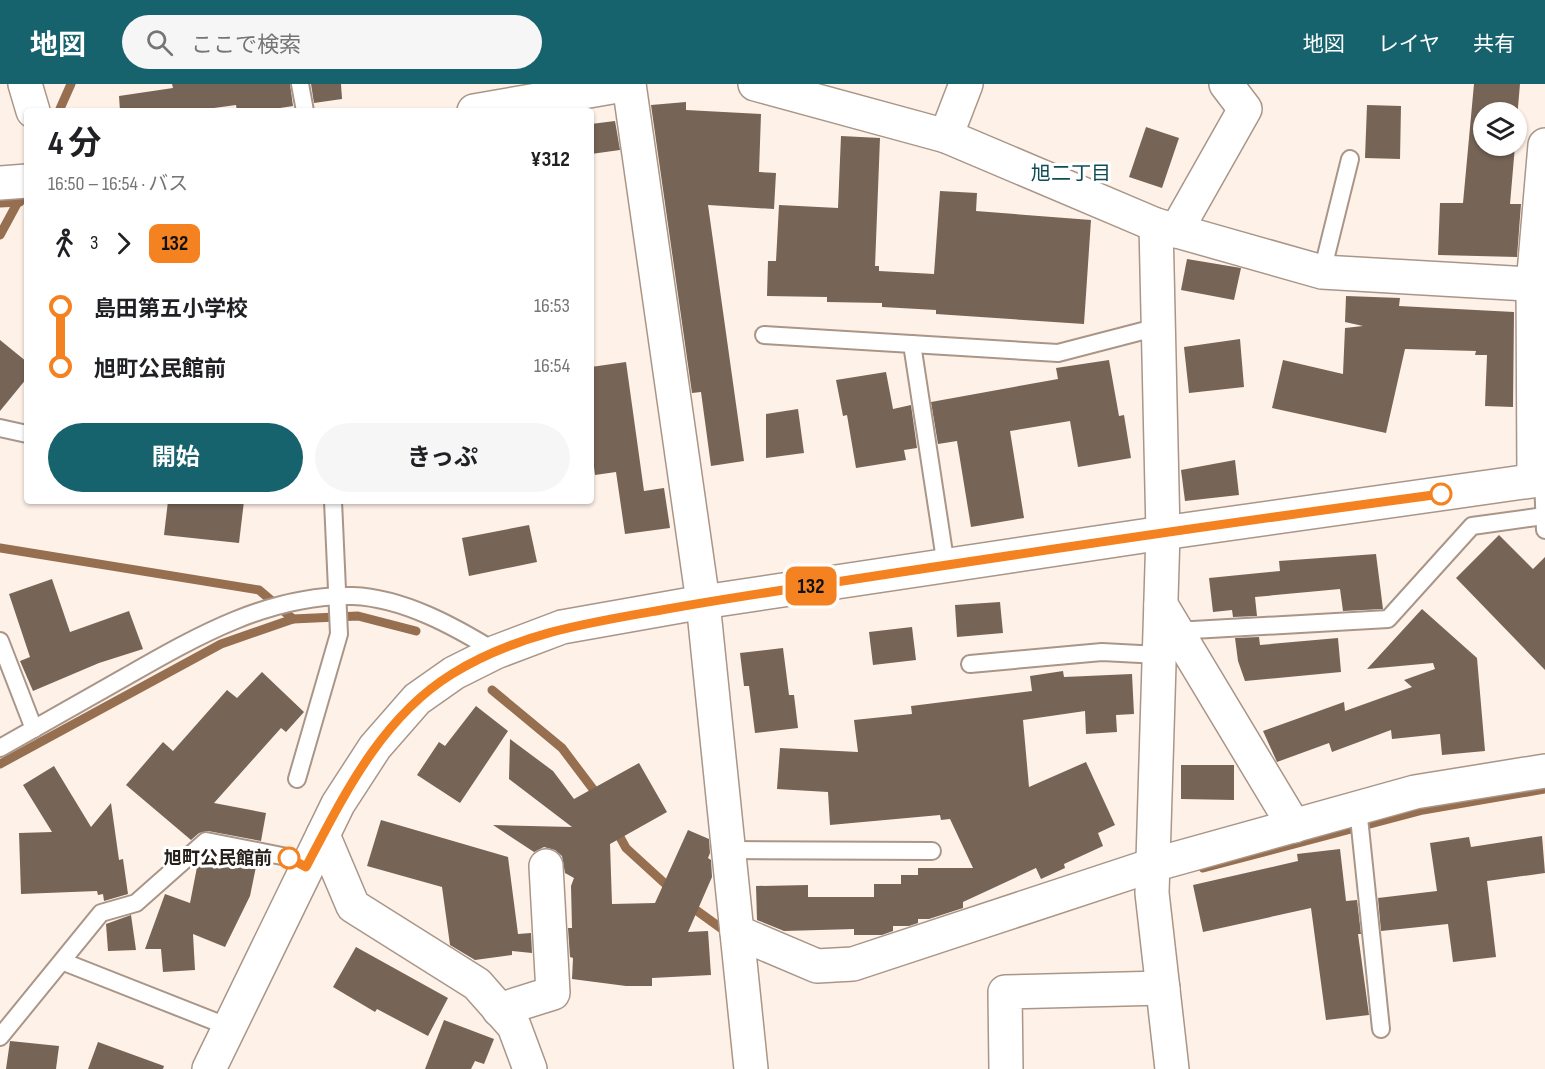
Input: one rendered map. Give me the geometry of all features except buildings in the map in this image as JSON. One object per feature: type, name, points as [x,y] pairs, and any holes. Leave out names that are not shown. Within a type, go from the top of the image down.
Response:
[{"type":"street","points":[[24,84],[32,108]]},
{"type":"street","points":[[491,108],[629,84],[703,602],[751,1069]]},
{"type":"street","points":[[755,84],[946,136],[1166,228],[1322,272],[1539,285]]},
{"type":"street","points":[[946,136],[966,84]]},
{"type":"street","points":[[1172,1069],[1152,894],[1165,630],[1158,327],[1166,228],[1245,109],[1226,84]]},
{"type":"street","points":[[208,1069],[338,804],[375,747],[417,699],[454,673],[496,652],[562,627],[703,602],[1163,533],[1541,480],[1539,285],[1545,145]]},
{"type":"street","points":[[0,183],[24,181]]},
{"type":"street","points":[[1165,630],[1294,825]]},
{"type":"street","points":[[737,932],[817,966],[853,964],[1153,865],[1294,825],[1415,792],[1545,771]]},
{"type":"street","points":[[323,835],[353,906],[477,984],[513,1026],[530,1069]]},
{"type":"street","points":[[499,1010],[553,993],[546,866]]},
{"type":"street","points":[[1006,1069],[1005,992],[1163,988]]},
{"type":"lane","points":[[300,84],[305,108]]},
{"type":"lane","points":[[1322,272],[1350,159]]},
{"type":"lane","points":[[764,335],[1058,353],[1158,327]]},
{"type":"lane","points":[[912,344],[946,566]]},
{"type":"lane","points":[[0,428],[24,433]]},
{"type":"lane","points":[[970,664],[1102,652],[1165,630],[1388,619],[1472,526],[1544,523],[1541,480]]},
{"type":"lane","points":[[297,780],[339,634],[333,504]]},
{"type":"lane","points":[[0,748],[200,635],[255,612],[300,598],[354,596],[386,602],[421,613],[470,636],[496,652]]},
{"type":"lane","points":[[0,640],[34,729]]},
{"type":"lane","points":[[1358,808],[1382,1029]]},
{"type":"lane","points":[[0,1037],[64,962],[101,913],[136,903],[206,841],[287,857],[306,867]]},
{"type":"lane","points":[[728,850],[932,851]]},
{"type":"lane","points":[[64,962],[229,1027]]},
{"type":"waterway","points":[[60,108],[71,84]]},
{"type":"waterway","points":[[0,235],[24,191]]},
{"type":"waterway","points":[[0,203],[20,202]]},
{"type":"waterway","points":[[0,548],[259,590],[293,619]]},
{"type":"waterway","points":[[0,764],[221,644],[293,619],[358,616],[416,631]]},
{"type":"waterway","points":[[492,690],[562,748],[599,797]]},
{"type":"waterway","points":[[1203,868],[1423,810],[1545,789]]},
{"type":"waterway","points":[[615,828],[626,848],[672,890]]},
{"type":"waterway","points":[[689,905],[729,934]]},
{"type":"bus line","name":"132","points":[[289,858],[306,867],[338,804],[375,747],[417,699],[454,673],[496,652],[562,627],[703,602],[1441,494]]},
{"type":"place","name":"旭町公民館前","points":[[289,858]]},
{"type":"district","name":"旭二丁目","points":[[1071,174]]}]
